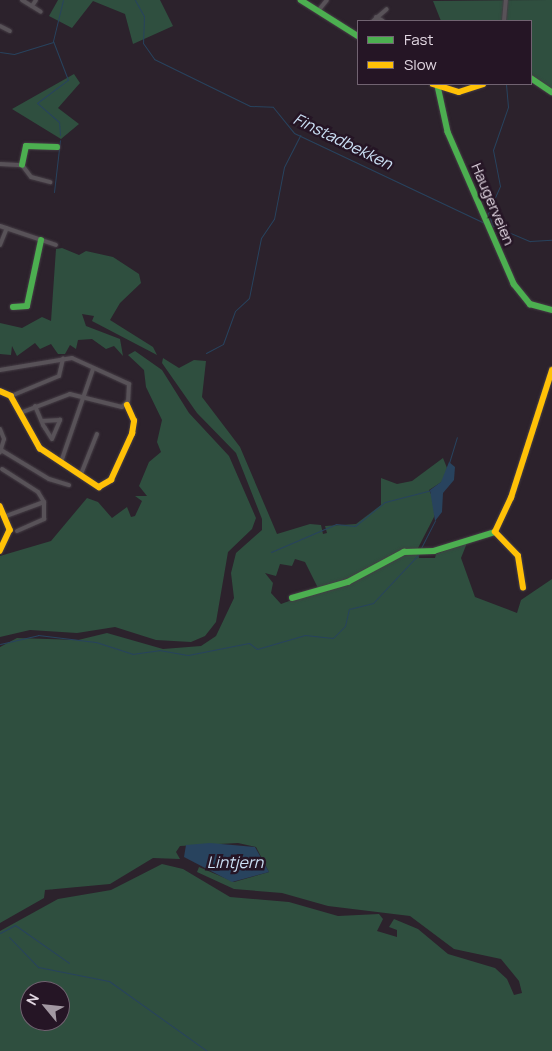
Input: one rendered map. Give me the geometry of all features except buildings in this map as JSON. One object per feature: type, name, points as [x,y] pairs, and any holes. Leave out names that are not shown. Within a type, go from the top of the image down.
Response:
[{"type":"street","points":[[22,0],[41,12]]},
{"type":"street","points":[[32,6],[36,0]]},
{"type":"street","points":[[301,0],[357,35]]},
{"type":"street","points":[[318,11],[326,0]]},
{"type":"street","points":[[504,20],[506,0]]},
{"type":"street","points":[[375,19],[387,9]]},
{"type":"street","points":[[0,26],[10,31]]},
{"type":"street","points":[[532,79],[552,92]]},
{"type":"street","points":[[436,85],[459,92],[479,85]]},
{"type":"street","name":"Haugerveien","points":[[436,85],[448,132],[514,284],[530,304],[552,310]]},
{"type":"street","points":[[50,182],[31,177],[22,165],[26,146],[56,147]]},
{"type":"street","points":[[0,164],[22,165]]},
{"type":"street","points":[[0,226],[56,245]]},
{"type":"street","points":[[0,245],[7,228]]},
{"type":"street","points":[[13,307],[28,306],[41,240]]},
{"type":"street","points":[[10,396],[59,376],[63,358]]},
{"type":"street","points":[[0,370],[63,358],[128,380],[127,405],[134,431],[111,480],[99,488],[37,446],[10,396],[0,390]]},
{"type":"street","points":[[61,462],[85,398],[93,369]]},
{"type":"street","points":[[292,598],[348,582],[404,552],[434,551],[494,532],[511,498],[552,370]]},
{"type":"street","points":[[20,413],[68,394],[111,407],[127,405]]},
{"type":"street","points":[[35,406],[45,428],[52,438],[60,420],[42,421]]},
{"type":"street","points":[[0,429],[4,440],[1,451],[49,479],[69,485]]},
{"type":"street","points":[[81,474],[98,434]]},
{"type":"street","points":[[2,469],[38,492],[44,502],[44,519],[17,531]]},
{"type":"street","points":[[6,516],[44,502]]},
{"type":"street","points":[[0,506],[6,516],[9,534],[0,551]]},
{"type":"street","points":[[494,532],[518,556],[523,588]]},
{"type":"green space","points":[[58,0],[160,0],[173,26],[133,44],[125,14],[93,1],[72,28],[49,16]]},
{"type":"green space","points":[[552,0],[552,94],[532,79],[532,20],[441,20],[433,1]]},
{"type":"green space","points":[[74,74],[80,83],[58,108],[79,124],[61,139],[12,109]]},
{"type":"green space","points":[[62,248],[79,255],[86,251],[113,257],[139,274],[141,283],[120,303],[110,320],[153,347],[157,355],[92,321],[94,316],[82,314],[86,326],[120,339],[123,356],[114,346],[106,349],[92,339],[78,340],[76,349],[70,345],[65,354],[58,354],[51,344],[40,349],[35,343],[17,356],[12,346],[11,355],[0,354],[0,323],[22,328],[42,317],[51,321],[56,249]]},
{"type":"green space","points":[[135,351],[162,370],[189,413],[229,456],[256,518],[252,529],[228,552],[216,622],[205,636],[191,642],[156,640],[115,627],[77,633],[30,630],[0,637],[0,556],[51,541],[87,498],[98,502],[112,518],[127,507],[131,517],[135,516],[142,501],[135,496],[147,496],[139,486],[149,462],[161,452],[157,442],[162,420],[146,387],[144,370],[128,355]]},
{"type":"green space","points":[[163,358],[179,368],[194,360],[206,361],[202,397],[240,447],[277,534],[310,524],[321,525],[323,534],[327,533],[325,526],[356,524],[381,505],[381,478],[397,484],[412,481],[443,458],[447,468],[443,481],[429,490],[434,501],[434,517],[418,548],[419,558],[435,558],[436,554],[467,543],[461,558],[475,597],[517,613],[521,600],[552,579],[552,1051],[0,1051],[0,931],[58,899],[111,890],[162,864],[183,869],[230,897],[289,902],[338,916],[379,914],[383,919],[377,931],[397,937],[397,930],[389,927],[394,919],[418,929],[448,954],[495,968],[507,979],[514,995],[522,993],[519,981],[501,959],[454,949],[410,916],[328,906],[282,893],[234,889],[197,872],[199,867],[234,882],[269,872],[256,847],[238,843],[180,846],[176,852],[180,859],[153,858],[110,884],[45,890],[44,898],[0,923],[0,647],[17,638],[78,640],[107,633],[163,649],[201,646],[216,636],[234,598],[231,573],[236,553],[262,530],[262,519],[236,453],[197,413],[162,363]],"holes":[[[295,559],[305,562],[319,590],[281,604],[271,593],[273,583],[265,573],[276,576],[280,564],[292,566]]]},
{"type":"water","points":[[449,462],[455,467],[454,480],[443,493],[442,512],[435,521],[430,490],[441,482]]},
{"type":"water","name":"Lintjern","points":[[210,843],[255,847],[269,872],[232,882],[184,857],[186,845]]},
{"type":"waterway","points":[[60,135],[59,122],[37,103],[68,80],[53,41],[63,0]]},
{"type":"waterway","name":"Finstadbekken","points":[[135,0],[144,16],[143,43],[154,59],[250,106],[273,107],[294,133],[484,223]]},
{"type":"waterway","points":[[0,52],[14,54],[53,42]]},
{"type":"waterway","points":[[493,226],[488,213],[500,186],[493,150],[508,107],[506,85]]},
{"type":"waterway","points":[[206,353],[223,344],[235,311],[249,298],[261,238],[274,219],[284,167],[300,135]]},
{"type":"waterway","points":[[54,192],[60,140]]},
{"type":"waterway","points":[[494,226],[530,241],[552,240]]},
{"type":"waterway","points":[[449,463],[457,437]]},
{"type":"waterway","points":[[271,552],[336,524],[355,526],[385,502],[431,490]]},
{"type":"waterway","points":[[421,548],[435,520]]},
{"type":"waterway","points":[[0,644],[38,635],[96,642],[132,654],[159,650],[188,655],[249,643],[257,649],[305,635],[333,638],[345,626],[349,609],[373,603],[419,554]]},
{"type":"waterway","points":[[0,933],[15,925],[69,963]]},
{"type":"waterway","points":[[9,937],[38,967],[109,981],[207,1051]]},
{"type":"traffic: fast","points":[[301,0],[357,35]]},
{"type":"traffic: fast","points":[[532,79],[552,92]]},
{"type":"traffic: fast","points":[[438,86],[448,132],[514,284],[530,304],[552,310]]},
{"type":"traffic: fast","points":[[22,165],[26,146],[57,147]]},
{"type":"traffic: fast","points":[[13,307],[27,306],[41,240]]},
{"type":"traffic: fast","points":[[292,598],[348,582],[404,552],[434,551],[495,532]]},
{"type":"traffic: slow","points":[[436,85],[459,92],[480,85]]},
{"type":"traffic: slow","points":[[523,588],[518,556],[495,532],[511,498],[552,370]]},
{"type":"traffic: slow","points":[[0,391],[11,396],[40,448],[99,487],[111,480],[132,434],[134,421],[127,405]]},
{"type":"traffic: slow","points":[[0,506],[10,530],[0,551]]}]
